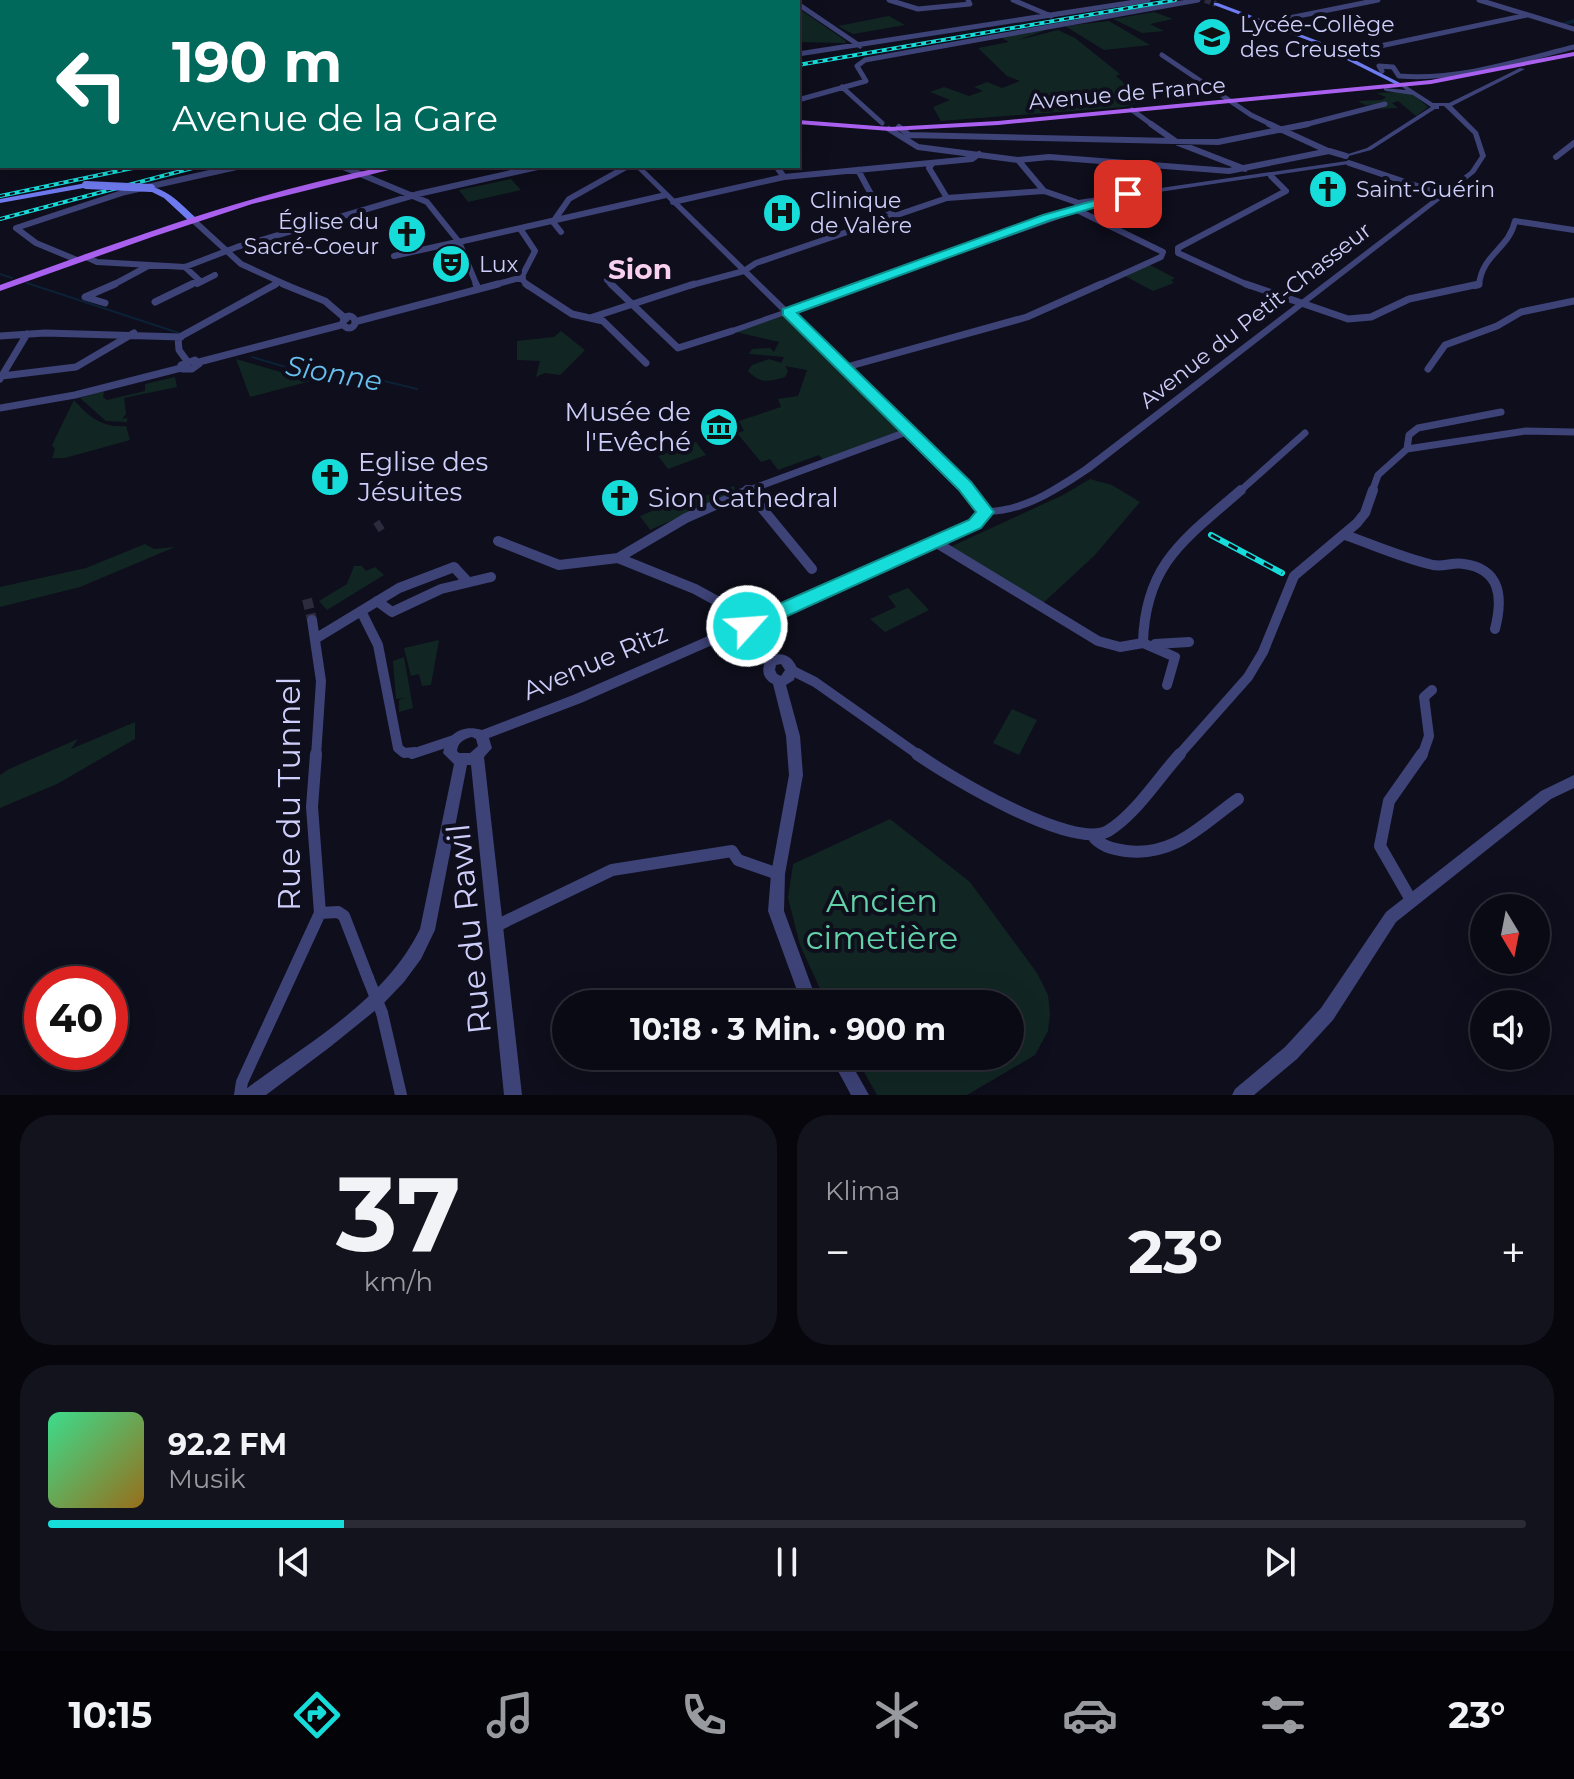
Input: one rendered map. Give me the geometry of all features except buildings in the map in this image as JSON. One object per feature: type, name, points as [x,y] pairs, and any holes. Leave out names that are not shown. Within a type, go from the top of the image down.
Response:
[{"type":"main road","points":[[1216,4],[1347,55],[1395,83]]},
{"type":"main road","name":"Avenue de France","points":[[1395,83],[1424,83],[1503,72],[1574,54]]},
{"type":"main road","name":"Avenue de France","points":[[884,126],[899,129],[948,126],[1132,110],[1503,72]]},
{"type":"main road","points":[[800,122],[884,126]]},
{"type":"main road","points":[[0,288],[193,220],[379,168]]},
{"type":"main road","points":[[360,173],[389,168]]},
{"type":"main road","points":[[0,201],[86,185],[122,184],[151,188],[170,199],[193,220]]},
{"type":"street","points":[[9,0],[19,0]]},
{"type":"street","points":[[889,0],[903,6],[936,9],[970,4],[968,0]]},
{"type":"street","points":[[1013,0],[1050,16]]},
{"type":"street","points":[[800,54],[1148,0]]},
{"type":"street","points":[[800,99],[867,80],[857,66],[863,60],[1198,0]]},
{"type":"street","points":[[1264,23],[1378,0]]},
{"type":"street","points":[[1479,0],[1574,29]]},
{"type":"street","points":[[800,5],[860,46]]},
{"type":"street","points":[[1347,55],[1527,15]]},
{"type":"street","points":[[908,39],[924,48]]},
{"type":"street","points":[[1442,107],[1395,83],[1380,65],[1393,67],[1396,75],[1405,78],[1443,76],[1574,47]]},
{"type":"street","points":[[1162,55],[1228,101],[1281,130],[1372,172],[1444,195]]},
{"type":"street","points":[[1442,107],[1521,68]]},
{"type":"street","points":[[607,280],[681,349],[1107,198],[1271,176],[1348,161],[1503,72]]},
{"type":"street","points":[[1395,83],[1442,107]]},
{"type":"street","points":[[1395,83],[1419,95]]},
{"type":"street","points":[[842,87],[884,126]]},
{"type":"street","points":[[899,129],[909,135],[1099,138],[1178,143],[1235,141],[1385,104]]},
{"type":"street","name":"Avenue du Petit-Chasseur","points":[[985,512],[1011,509],[1087,469],[1444,195],[1481,161],[1482,148],[1471,128],[1442,107]]},
{"type":"street","points":[[1132,110],[1178,143],[1245,169]]},
{"type":"street","points":[[899,129],[913,146],[1018,160],[1032,156],[1167,169],[1245,169],[1329,151]]},
{"type":"street","points":[[1556,157],[1574,143]]},
{"type":"street","points":[[673,202],[784,177],[932,164],[972,159],[979,154]]},
{"type":"street","points":[[1018,160],[1047,192],[1067,205],[1079,206]]},
{"type":"street","points":[[932,164],[929,168],[947,198]]},
{"type":"street","points":[[232,168],[125,192],[17,226],[16,230],[36,243],[81,259],[185,267],[416,195],[533,168]]},
{"type":"street","points":[[346,168],[416,195],[436,212],[458,242],[478,289]]},
{"type":"street","points":[[553,222],[569,199],[624,168]]},
{"type":"street","points":[[639,168],[981,502],[985,512]]},
{"type":"street","points":[[777,168],[784,177]]},
{"type":"street","points":[[858,170],[872,196],[894,216]]},
{"type":"street","points":[[1271,176],[1286,191],[1178,248],[1178,253],[1218,274],[1339,317],[1365,319],[1409,299],[1479,285],[1481,267],[1514,232],[1515,221],[1574,230]]},
{"type":"street","points":[[590,318],[730,272],[744,271],[756,263],[947,198],[1047,192],[1163,252],[1161,257],[1027,317],[843,368]]},
{"type":"street","points":[[394,256],[521,230],[666,195]]},
{"type":"street","points":[[1047,217],[1067,205]]},
{"type":"street","points":[[193,220],[226,252],[276,284],[305,292],[344,322]]},
{"type":"street","points":[[553,222],[561,232]]},
{"type":"street","points":[[0,408],[56,399],[522,277],[535,251],[521,230]]},
{"type":"street","points":[[734,261],[756,263]]},
{"type":"street","points":[[105,303],[85,297],[142,272],[150,265]]},
{"type":"street","points":[[185,267],[201,280]]},
{"type":"street","points":[[201,280],[176,299],[157,303],[201,280],[215,275]]},
{"type":"street","points":[[522,277],[536,293],[572,314],[603,321],[646,363]]},
{"type":"street","points":[[184,364],[177,344],[181,337],[276,284]]},
{"type":"street","points":[[1428,369],[1445,345],[1497,326],[1521,312],[1574,301]]},
{"type":"street","points":[[0,336],[134,333],[181,337]]},
{"type":"street","points":[[1,377],[76,367],[134,333]]},
{"type":"street","points":[[1,377],[27,334]]},
{"type":"street","points":[[1407,449],[1409,435],[1418,428],[1501,412]]},
{"type":"street","points":[[498,541],[559,565],[618,558],[656,534],[747,490],[909,431]]},
{"type":"street","points":[[772,662],[786,661],[793,671],[961,782],[1054,828],[1092,835],[1106,832],[1123,818],[1243,684],[1263,652],[1294,576],[1345,535],[1365,513],[1378,475],[1407,449],[1526,431],[1574,432]]},
{"type":"street","points":[[1143,643],[1147,600],[1153,579],[1169,554],[1305,433]]},
{"type":"street","points":[[747,490],[812,569]]},
{"type":"street","name":"Avenue Ritz","points":[[454,740],[466,733],[482,735],[567,704],[743,620],[975,524],[985,512]]},
{"type":"street","points":[[1345,535],[1438,567],[1462,563],[1486,572],[1496,580],[1503,594],[1495,629]]},
{"type":"street","points":[[935,542],[1098,641],[1119,648],[1143,643],[1189,642]]},
{"type":"street","points":[[618,558],[692,588],[743,620],[772,662]]},
{"type":"street","points":[[315,639],[377,601],[438,571],[454,567],[466,580]]},
{"type":"street","points":[[377,601],[392,612],[466,580],[491,577]]},
{"type":"street","points":[[361,611],[369,621],[378,645],[398,748],[404,753],[415,752]]},
{"type":"street","name":"Rue du Tunnel","points":[[240,1095],[247,1071],[291,982],[320,913],[312,807],[321,694],[312,620]]},
{"type":"street","points":[[1143,643],[1175,657],[1167,685]]},
{"type":"street","points":[[772,662],[767,670],[778,680],[796,762],[795,798],[778,874],[776,911],[805,990]]},
{"type":"street","points":[[778,680],[788,678],[793,671]]},
{"type":"street","points":[[1411,900],[1380,846],[1389,801],[1420,761],[1429,736],[1424,697],[1432,690]]},
{"type":"street","points":[[454,740],[402,759],[430,753],[464,758],[486,743],[482,735]]},
{"type":"street","points":[[454,740],[450,750],[464,758]]},
{"type":"street","points":[[252,1095],[387,989],[419,951],[427,930],[464,758]]},
{"type":"street","name":"Rue du Rawil","points":[[464,758],[496,926],[513,1095]]},
{"type":"street","points":[[1241,1095],[1291,1053],[1318,1024],[1341,996],[1384,925],[1411,900],[1546,795],[1574,781]]},
{"type":"street","points":[[1092,835],[1098,843],[1109,848],[1159,854],[1183,841],[1238,799]]},
{"type":"street","points":[[496,926],[514,920],[599,874],[631,867],[732,851],[738,860],[778,874]]},
{"type":"street","points":[[320,913],[338,912],[344,916],[382,1013],[401,1095]]},
{"type":"street","points":[[846,1070],[860,1095]]},
{"type":"green space","points":[[800,10],[846,41],[845,43],[800,42]]},
{"type":"green space","points":[[1154,12],[1173,19],[1150,24],[1164,31],[1142,33],[1113,19]]},
{"type":"green space","points":[[889,16],[905,25],[853,34],[838,26]]},
{"type":"green space","points":[[1109,21],[1150,45],[1104,50],[1065,26]]},
{"type":"green space","points":[[1046,30],[1015,41],[1058,30],[1075,38],[1120,74],[1116,76],[1145,101],[1124,107],[941,121],[933,107],[950,100],[930,92],[944,87],[969,96],[983,91],[974,87],[987,82],[1002,88],[1020,81],[1007,76],[978,48],[1009,42],[998,36]]},
{"type":"green space","points":[[1376,93],[1414,95],[1428,107],[1416,116],[1398,101],[1392,103],[1398,108],[1374,109],[1382,104],[1365,105],[1358,101],[1382,100],[1386,97]]},
{"type":"green space","points":[[511,179],[521,190],[468,202],[459,190]]},
{"type":"green space","points":[[1148,264],[1175,278],[1171,280],[1174,283],[1153,291],[1125,276]]},
{"type":"green space","points":[[788,312],[909,431],[824,461],[819,455],[778,470],[770,459],[761,462],[737,433],[744,431],[739,421],[781,407],[778,399],[798,396],[807,370],[785,366],[788,371],[785,377],[769,381],[757,378],[748,371],[752,365],[769,359],[781,363],[784,357],[749,354],[752,349],[770,348],[774,352],[779,342],[732,331]]},
{"type":"green space","points":[[561,331],[585,350],[560,375],[545,373],[536,377],[540,361],[517,360],[517,341],[554,337]]},
{"type":"green space","points":[[236,359],[311,381],[250,397]]},
{"type":"green space","points":[[175,377],[177,387],[124,398],[126,414],[122,419],[127,418],[127,422],[106,421],[80,398],[104,391],[103,397],[107,400],[145,391],[145,384]]},
{"type":"green space","points":[[74,400],[97,420],[126,426],[130,440],[65,458],[52,458],[55,449],[52,445]]},
{"type":"green space","points":[[696,442],[706,455],[668,469],[658,456]]},
{"type":"green space","points":[[1090,479],[1112,485],[1140,502],[1094,556],[1043,603],[950,547],[1063,495]]},
{"type":"green space","points":[[734,486],[736,492],[650,530],[640,516],[683,498],[699,498]]},
{"type":"green space","points":[[145,544],[154,549],[175,547],[80,587],[0,607],[0,587],[86,568]]},
{"type":"green space","points":[[354,566],[362,566],[366,571],[375,567],[384,575],[327,610],[319,601],[347,584]]},
{"type":"green space","points":[[908,588],[929,610],[885,632],[870,619],[896,607],[888,596]]},
{"type":"green space","points":[[439,640],[431,685],[422,686],[419,674],[411,676],[404,648]]},
{"type":"green space","points":[[404,657],[413,708],[399,712],[399,700],[406,698],[396,699],[393,661]]},
{"type":"green space","points":[[1012,709],[1037,720],[1019,755],[993,743]]},
{"type":"green space","points":[[135,722],[135,739],[57,784],[0,808],[0,775],[9,769],[78,739],[71,749]]},
{"type":"green space","name":"Ancien cimetière","points":[[890,819],[970,882],[1037,973],[1048,995],[1048,1031],[1035,1055],[1024,1061],[1024,990],[821,990],[800,945],[788,898],[793,864]]},
{"type":"green space","name":"Ancien cimetière","points":[[863,1070],[1010,1070],[967,1095],[877,1095]]},
{"type":"waterway","points":[[1564,23],[1574,21]]},
{"type":"waterway","name":"Sionne","points":[[0,274],[12,278]]},
{"type":"waterway","name":"Sionne","points":[[27,283],[179,333]]},
{"type":"waterway","name":"Sionne","points":[[252,357],[306,373],[368,377],[417,389]]},
{"type":"tunnel","points":[[1205,0],[1216,4]]},
{"type":"tunnel","points":[[376,528],[382,524]]},
{"type":"tunnel","points":[[307,599],[312,620]]},
{"type":"railway","points":[[800,65],[1175,0]]},
{"type":"railway","points":[[0,196],[133,168]]},
{"type":"railway","points":[[0,219],[192,168]]},
{"type":"railway","points":[[1211,535],[1282,573]]},
{"type":"place","name":"Lycée-Collège des Creusets","points":[[1212,37]]},
{"type":"place","name":"Saint-Guérin","points":[[1328,189]]},
{"type":"place","name":"Clinique de Valère","points":[[782,213]]},
{"type":"place","name":"Église du Sacré-Coeur","points":[[407,234]]},
{"type":"place","name":"Lux","points":[[451,264]]},
{"type":"place","name":"Musée de l'Evêché","points":[[719,427]]},
{"type":"place","name":"Eglise des Jésuites","points":[[330,477]]},
{"type":"place","name":"Sion Cathedral","points":[[620,498]]},
{"type":"district","name":"Sion","points":[[640,269]]},
{"type":"route","points":[[747,626],[975,524],[985,512],[981,502],[788,312],[1047,217],[1084,209],[1088,204],[1128,194]]}]
